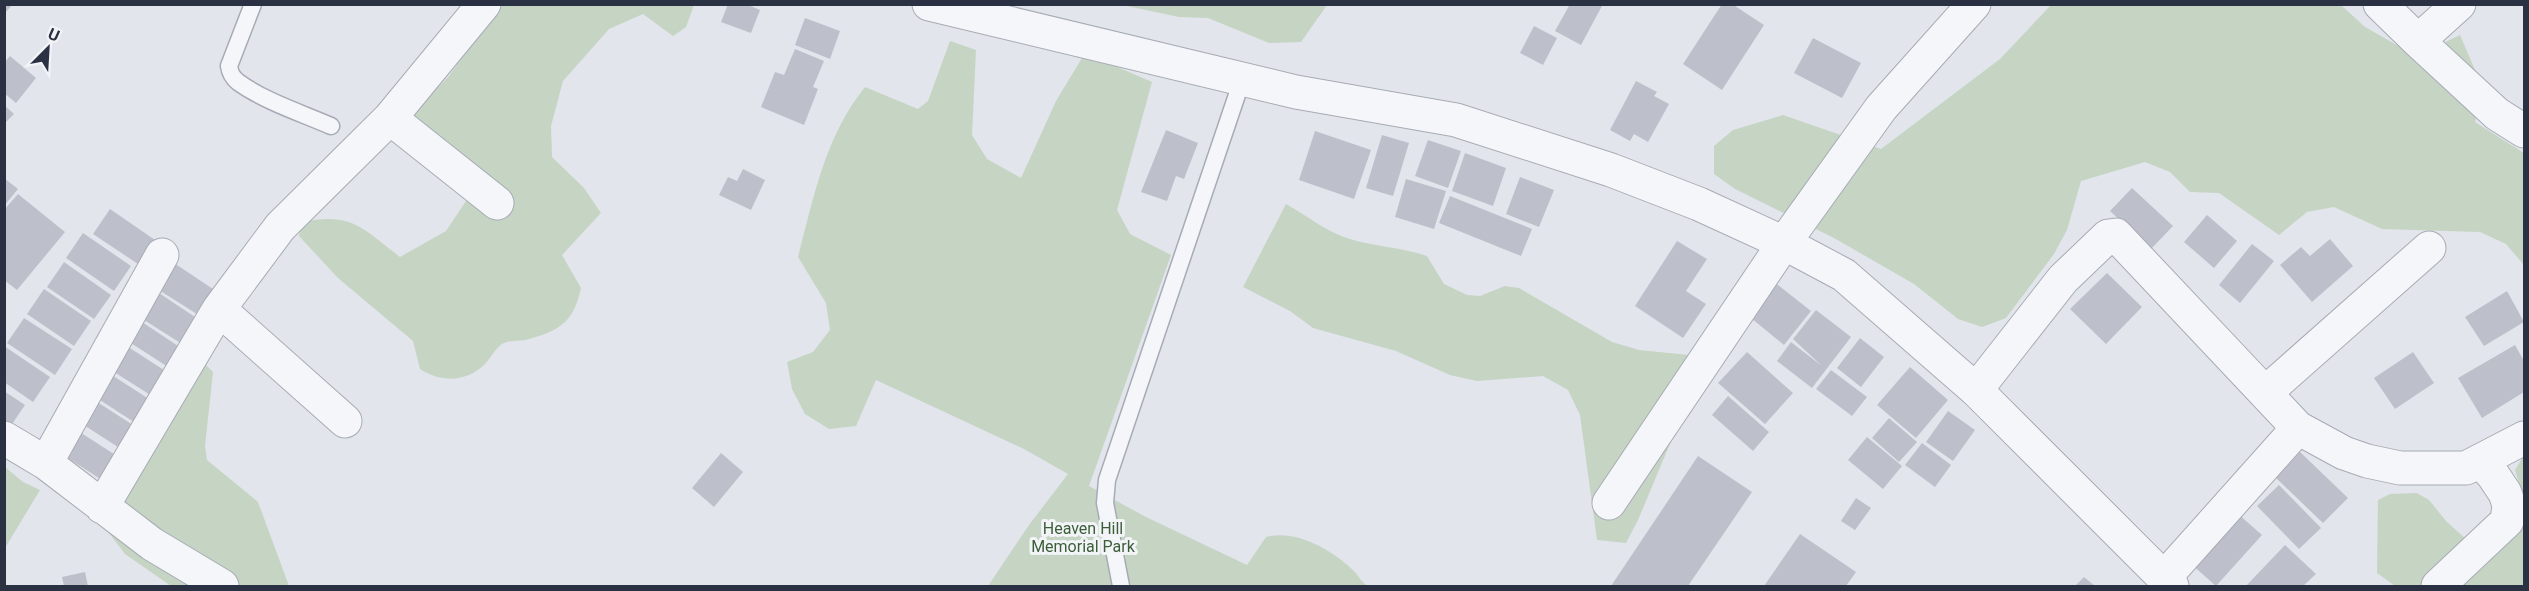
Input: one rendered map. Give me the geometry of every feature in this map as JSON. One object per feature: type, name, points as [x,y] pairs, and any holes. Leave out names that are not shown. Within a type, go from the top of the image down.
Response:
[{"type":"street","points":[[102,507],[219,309],[280,227],[390,118],[484,4]]},
{"type":"street","points":[[929,4],[1242,80],[1456,120],[1611,170],[1699,204],[1784,243],[1844,275],[1976,390],[2168,582],[2298,428]]},
{"type":"street","points":[[1609,503],[1784,243],[1881,108],[1974,4]]},
{"type":"street","points":[[2380,4],[2497,114],[2524,131]]},
{"type":"street","points":[[2418,41],[2459,4]]},
{"type":"street","points":[[390,118],[497,203]]},
{"type":"street","points":[[1976,390],[2063,279],[2108,237],[2116,236],[2298,428],[2367,461],[2400,468],[2466,468],[2524,438]]},
{"type":"street","points":[[2265,393],[2429,248]]},
{"type":"street","points":[[46,463],[162,255]]},
{"type":"street","points":[[219,309],[345,421]]},
{"type":"street","points":[[4,438],[46,463],[152,544],[222,586]]},
{"type":"street","points":[[2438,586],[2507,520],[2509,505],[2505,493],[2480,461]]},
{"type":"lane","points":[[253,4],[229,66],[231,74],[238,82],[262,95],[331,126]]},
{"type":"lane","points":[[1121,586],[1105,503],[1107,480],[1242,80]]},
{"type":"green space","points":[[500,5],[694,5],[686,27],[673,36],[643,14],[609,29],[563,81],[551,126],[552,157],[584,188],[601,213],[562,255],[581,288],[570,316],[550,332],[526,340],[502,344],[484,365],[469,375],[461,378],[444,378],[420,369],[413,341],[338,278],[299,236],[302,222],[319,219],[345,221],[356,225],[400,257],[446,231],[478,183],[412,114],[449,76]]},
{"type":"green space","points":[[1122,5],[1327,5],[1301,42],[1269,43],[1208,18],[1179,17]]},
{"type":"green space","points":[[2051,5],[2341,5],[2365,27],[2416,56],[2460,35],[2484,91],[2475,122],[2524,153],[2524,265],[2506,244],[2480,232],[2382,229],[2334,207],[2307,212],[2279,235],[2219,193],[2190,192],[2170,172],[2145,162],[2081,181],[2067,230],[2054,254],[2006,318],[1982,327],[1958,319],[1914,284],[1834,238],[1735,189],[1714,174],[1714,146],[1733,130],[1783,115],[1881,149],[2000,59]]},
{"type":"green space","name":"Heaven Hill Memorial Park","points":[[950,41],[976,50],[972,135],[987,159],[1021,178],[1056,101],[1085,53],[1152,82],[1117,210],[1130,234],[1171,255],[1089,486],[1146,517],[1247,565],[1266,537],[1289,536],[1314,543],[1346,564],[1367,586],[988,586],[1029,525],[1068,474],[1024,449],[876,380],[856,426],[829,429],[805,414],[792,389],[787,362],[813,352],[830,330],[826,303],[798,257],[822,168],[830,147],[851,106],[865,87],[918,109],[928,101]]},
{"type":"green space","points":[[1286,204],[1342,236],[1427,256],[1444,284],[1467,295],[1480,296],[1505,286],[1519,288],[1612,342],[1639,350],[1689,355],[1709,372],[1672,439],[1626,543],[1597,540],[1580,415],[1568,390],[1543,376],[1477,381],[1450,375],[1396,351],[1313,328],[1290,311],[1243,287]]},
{"type":"green space","points":[[205,364],[213,372],[205,446],[207,460],[258,502],[289,586],[171,586],[125,554],[102,524]]},
{"type":"green space","points":[[2524,455],[2524,499],[2515,470]]},
{"type":"green space","points":[[5,467],[23,482],[40,490],[5,548]]},
{"type":"green space","points":[[2417,493],[2429,500],[2446,521],[2468,541],[2524,508],[2524,586],[2395,586],[2377,573],[2378,500],[2390,494]]},
{"type":"building","points":[[4,4],[13,4],[4,14]]},
{"type":"building","points":[[728,4],[746,4],[760,10],[751,33],[721,22]]},
{"type":"building","points":[[1570,4],[1603,4],[1581,45],[1555,31]]},
{"type":"building","points":[[1722,4],[1732,4],[1764,25],[1722,90],[1683,64]]},
{"type":"building","points":[[805,18],[840,31],[830,59],[795,45]]},
{"type":"building","points":[[1534,26],[1557,38],[1543,65],[1520,53]]},
{"type":"building","points":[[1813,38],[1861,63],[1842,98],[1794,73]]},
{"type":"building","points":[[795,49],[824,61],[813,87],[818,89],[804,125],[761,107],[775,72],[784,75]]},
{"type":"building","points":[[10,56],[36,78],[16,103],[4,93],[4,63]]},
{"type":"building","points":[[1636,81],[1657,92],[1654,96],[1669,104],[1648,142],[1634,134],[1630,141],[1610,130]]},
{"type":"building","points":[[4,105],[14,114],[4,124]]},
{"type":"building","points":[[1166,130],[1198,143],[1184,179],[1176,176],[1167,201],[1141,192]]},
{"type":"building","points":[[1315,131],[1371,150],[1354,199],[1299,180]]},
{"type":"building","points":[[1382,135],[1409,143],[1393,196],[1366,188]]},
{"type":"building","points":[[1428,140],[1461,151],[1448,188],[1415,176]]},
{"type":"building","points":[[1465,153],[1506,168],[1493,206],[1452,191]]},
{"type":"building","points":[[743,169],[765,180],[751,210],[719,195],[728,177],[737,181]]},
{"type":"building","points":[[1520,177],[1554,190],[1539,227],[1506,214]]},
{"type":"building","points":[[4,178],[18,189],[4,206]]},
{"type":"building","points":[[1406,179],[1446,191],[1434,229],[1395,217]]},
{"type":"building","points":[[2132,188],[2173,226],[2151,249],[2110,211]]},
{"type":"building","points":[[18,194],[65,232],[17,290],[4,280],[4,210]]},
{"type":"building","points":[[1450,196],[1532,229],[1521,256],[1439,223]]},
{"type":"building","points":[[110,209],[158,242],[141,266],[93,234]]},
{"type":"building","points":[[2207,215],[2237,241],[2214,268],[2184,242]]},
{"type":"building","points":[[83,233],[131,266],[114,291],[66,258]]},
{"type":"building","points":[[2330,239],[2353,266],[2312,302],[2280,265],[2301,247],[2310,256]]},
{"type":"building","points":[[1677,241],[1707,259],[1686,291],[1706,304],[1683,338],[1635,306]]},
{"type":"building","points":[[2252,244],[2274,261],[2240,303],[2219,285]]},
{"type":"building","points":[[168,259],[216,291],[200,316],[151,285]]},
{"type":"building","points":[[64,262],[111,295],[94,319],[47,287]]},
{"type":"building","points":[[2107,273],[2142,307],[2106,344],[2070,309]]},
{"type":"building","points":[[1773,281],[1811,311],[1784,345],[1746,314]]},
{"type":"building","points":[[150,287],[198,319],[182,344],[133,313]]},
{"type":"building","points":[[44,289],[91,321],[74,346],[27,314]]},
{"type":"building","points":[[2507,291],[2524,322],[2484,346],[2465,317]]},
{"type":"building","points":[[1816,310],[1851,337],[1812,388],[1777,361],[1791,342],[1822,366],[1793,339]]},
{"type":"building","points":[[133,316],[181,348],[168,367],[120,336]]},
{"type":"building","points":[[24,318],[72,349],[55,375],[7,343]]},
{"type":"building","points":[[1860,338],[1884,357],[1861,387],[1837,368]]},
{"type":"building","points":[[119,341],[167,372],[152,396],[103,365]]},
{"type":"building","points":[[2515,345],[2524,361],[2524,392],[2482,418],[2458,378]]},
{"type":"building","points":[[4,346],[50,377],[33,402],[4,382]]},
{"type":"building","points":[[1747,352],[1793,393],[1765,424],[1718,383]]},
{"type":"building","points":[[2413,352],[2434,383],[2395,409],[2374,378]]},
{"type":"building","points":[[1910,367],[1948,400],[1916,438],[1877,405]]},
{"type":"building","points":[[104,370],[152,401],[137,424],[89,393]]},
{"type":"building","points":[[1831,370],[1867,397],[1852,416],[1816,389]]},
{"type":"building","points":[[4,391],[25,405],[8,430],[4,427]]},
{"type":"building","points":[[88,396],[136,427],[121,449],[73,418]]},
{"type":"building","points":[[1728,396],[1769,432],[1753,451],[1712,415]]},
{"type":"building","points":[[1948,411],[1975,430],[1953,461],[1926,442]]},
{"type":"building","points":[[1889,418],[1917,442],[1899,462],[1872,438]]},
{"type":"building","points":[[72,427],[120,458],[105,482],[57,451]]},
{"type":"building","points":[[1867,437],[1902,466],[1883,489],[1848,460]]},
{"type":"building","points":[[1922,443],[1951,465],[1935,487],[1905,465]]},
{"type":"building","points":[[2300,452],[2348,498],[2323,523],[2276,478]]},
{"type":"building","points":[[721,453],[743,472],[714,507],[692,488]]},
{"type":"building","points":[[1698,456],[1752,492],[1688,586],[1611,586]]},
{"type":"building","points":[[2279,485],[2321,528],[2299,549],[2257,506]]},
{"type":"building","points":[[1856,498],[1871,508],[1855,530],[1841,521]]},
{"type":"building","points":[[2237,513],[2262,535],[2216,586],[2191,564]]},
{"type":"building","points":[[1800,534],[1856,572],[1846,586],[1764,586]]},
{"type":"building","points":[[2285,545],[2316,574],[2303,586],[2246,586]]},
{"type":"building","points":[[85,572],[88,586],[64,586],[62,577]]},
{"type":"building","points":[[2084,577],[2095,586],[2075,586]]}]
